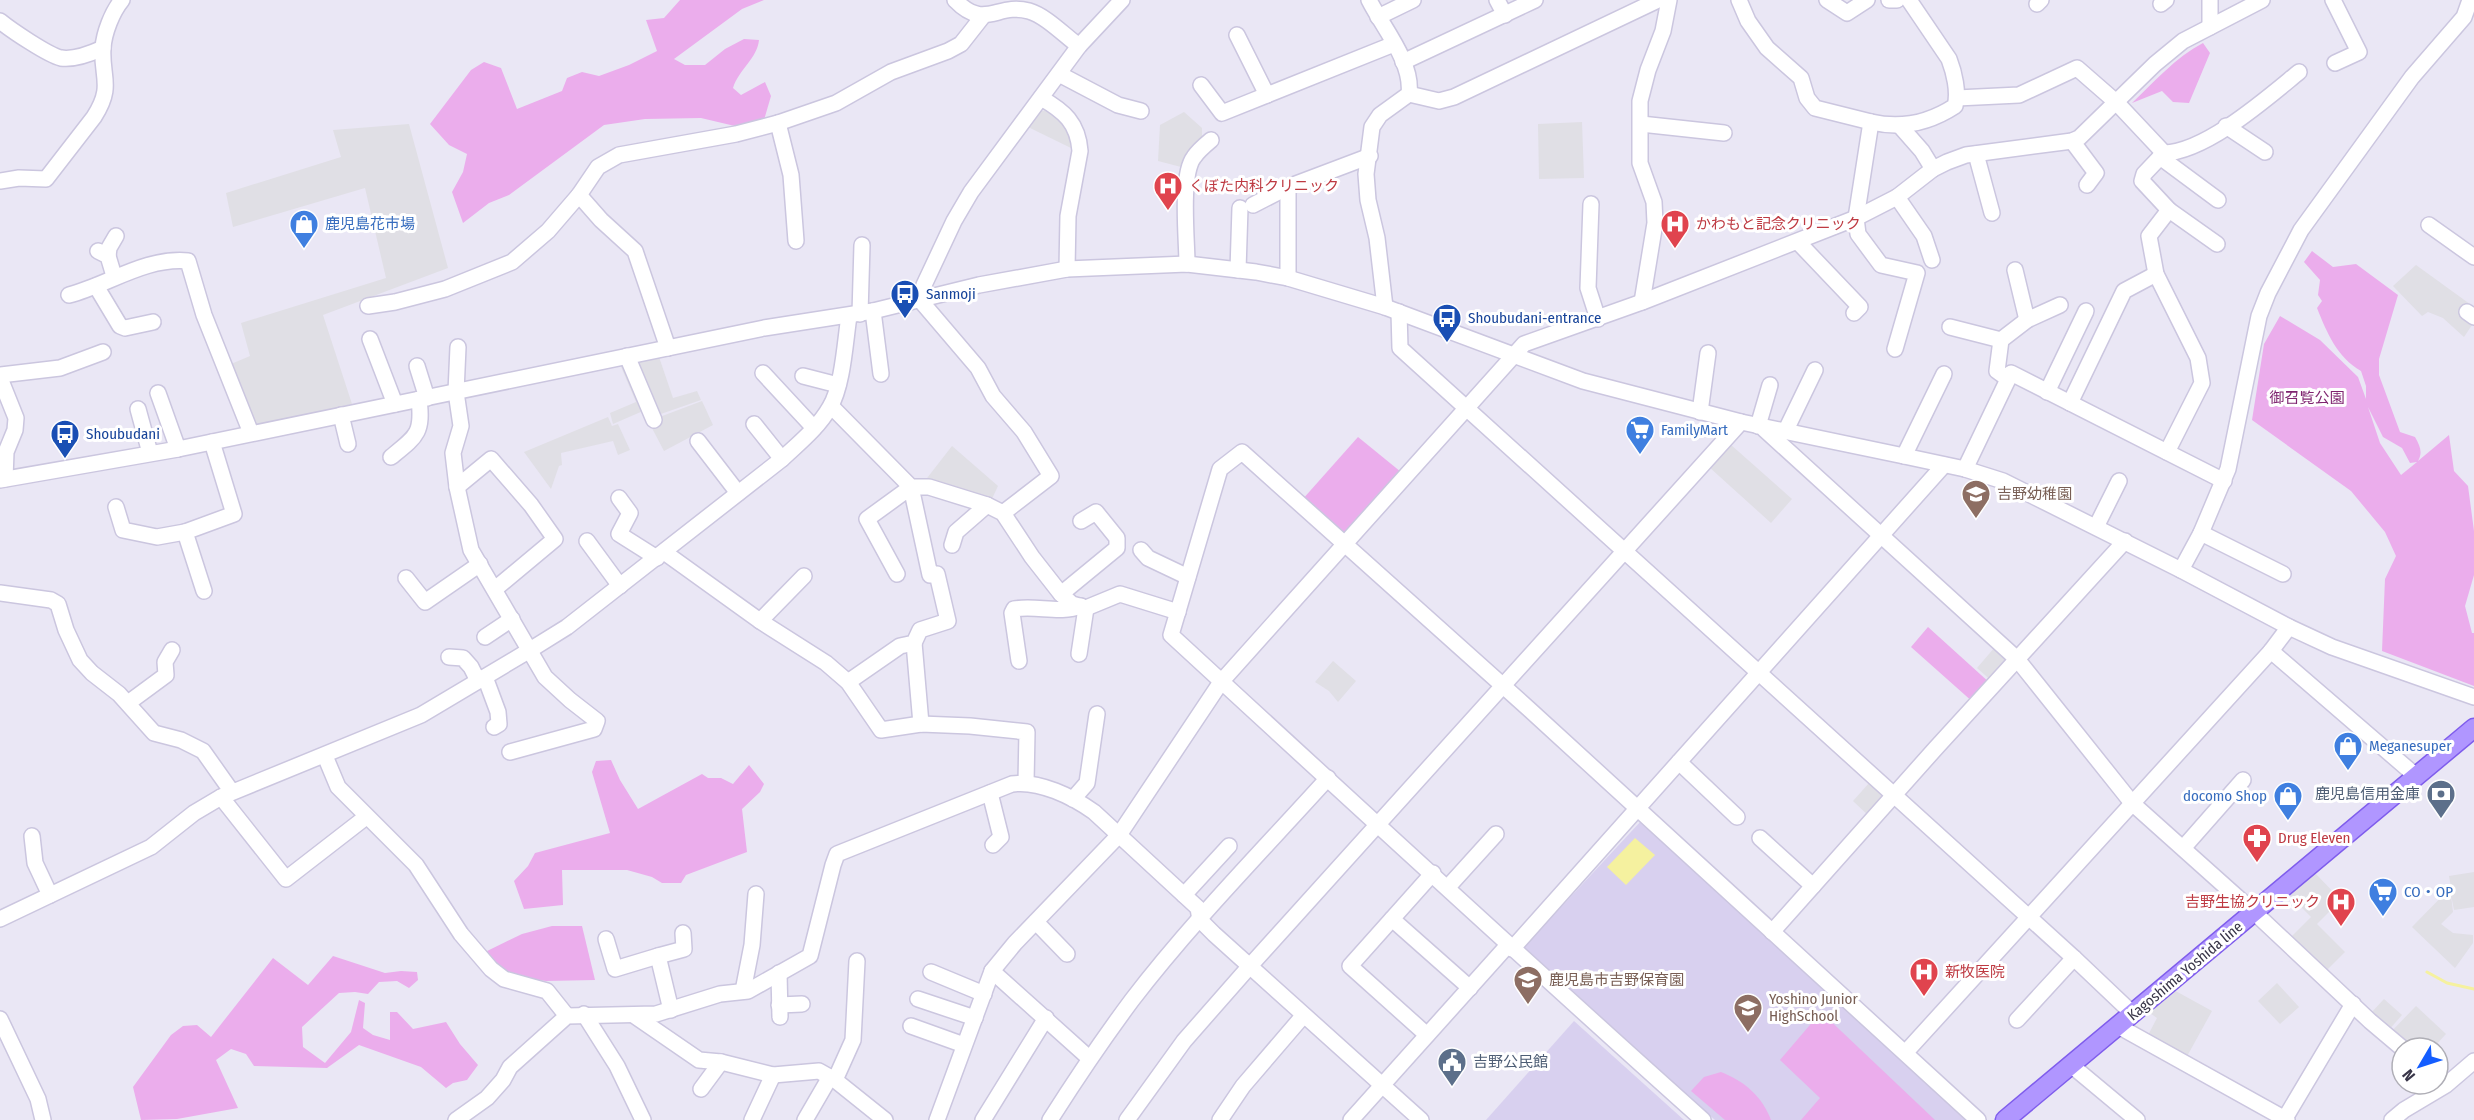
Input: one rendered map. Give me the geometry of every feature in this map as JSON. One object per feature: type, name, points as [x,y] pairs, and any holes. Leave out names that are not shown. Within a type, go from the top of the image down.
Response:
[{"type":"main road","name":"Kagoshima Yoshida line","points":[[2005,1120],[2474,728]]},
{"type":"street","points":[[0,181],[19,177],[46,179],[65,157],[100,108],[107,84],[103,48],[112,16],[122,0]]},
{"type":"street","points":[[955,0],[966,12],[983,16]]},
{"type":"street","points":[[920,300],[924,285],[954,221],[971,192],[1079,46],[1122,0]]},
{"type":"street","points":[[1369,0],[1394,44],[1411,84],[1409,94],[1376,121],[1372,127],[1366,174],[1368,200],[1400,348],[2133,1014]]},
{"type":"street","points":[[1378,17],[1413,0]]},
{"type":"street","points":[[1497,0],[1504,15]]},
{"type":"street","points":[[1403,62],[1535,0]]},
{"type":"street","points":[[1409,94],[1439,100],[1454,97],[1658,0]]},
{"type":"street","points":[[1642,302],[1655,224],[1654,202],[1641,170],[1640,101],[1648,70],[1663,31],[1670,0]]},
{"type":"street","points":[[1739,0],[1748,21],[1767,48],[1801,78],[1807,98],[1815,108],[1871,122],[1900,126],[1947,111],[1955,106],[1957,98],[1953,69],[1949,59],[1909,0]]},
{"type":"street","points":[[1827,0],[1847,13],[1868,0]]},
{"type":"street","points":[[1889,0],[1897,0]]},
{"type":"street","points":[[2210,0],[2210,27]]},
{"type":"street","points":[[937,1120],[992,971],[1119,835],[1221,682],[1524,344],[1598,319],[1856,218],[1897,197],[1933,169],[1956,158],[2072,141],[2079,138],[2155,64],[2183,41],[2262,0]]},
{"type":"street","points":[[2333,0],[2359,52],[2335,63]]},
{"type":"street","points":[[2181,570],[2201,533],[2224,481],[2259,316],[2268,293],[2301,230],[2412,77],[2464,17],[2470,0]]},
{"type":"street","points":[[368,306],[445,289],[512,262],[548,231],[579,195],[598,167],[619,155],[736,134],[778,123],[836,103],[891,72],[961,44],[983,16],[1014,4],[1031,12],[1079,46]]},
{"type":"street","points":[[0,21],[15,34],[62,58],[89,54],[103,48]]},
{"type":"street","points":[[1238,35],[1267,95]]},
{"type":"street","points":[[1201,85],[1222,113],[1394,44]]},
{"type":"street","points":[[1957,98],[2019,95],[2077,68],[2116,102],[2162,155],[2218,200]]},
{"type":"street","points":[[2217,244],[2169,210],[2142,181],[2144,174],[2162,155],[2199,144],[2300,72]]},
{"type":"street","points":[[1059,74],[1118,105],[1141,111]]},
{"type":"street","points":[[1041,98],[1062,109],[1077,130],[1079,140],[1080,151],[1068,216],[1067,269]]},
{"type":"street","points":[[1871,122],[1856,218],[1858,234],[1881,265],[1917,273],[1895,349]]},
{"type":"street","points":[[778,123],[790,175],[796,241]]},
{"type":"street","points":[[1641,124],[1724,133]]},
{"type":"street","points":[[1900,126],[1922,151],[1933,169]]},
{"type":"street","points":[[2226,126],[2265,152]]},
{"type":"street","points":[[1187,264],[1186,181],[1188,167],[1194,157],[1211,140]]},
{"type":"street","points":[[2072,141],[2096,173],[2087,185]]},
{"type":"street","points":[[1976,154],[1992,213]]},
{"type":"street","points":[[1238,270],[1246,206],[1288,187],[1370,156]]},
{"type":"street","points":[[1288,187],[1288,278]]},
{"type":"street","points":[[579,195],[601,220],[635,251],[668,348]]},
{"type":"street","points":[[1897,197],[1924,236],[1932,260]]},
{"type":"street","points":[[1591,204],[1588,288],[1598,319]]},
{"type":"street","points":[[2167,452],[2202,383],[2198,358],[2156,274],[2149,236],[2169,210]]},
{"type":"street","points":[[2429,225],[2474,257]]},
{"type":"street","points":[[114,276],[103,253],[116,236]]},
{"type":"street","points":[[1798,242],[1860,307],[1854,313]]},
{"type":"street","points":[[0,919],[151,847],[194,813],[226,795],[326,756],[421,715],[567,627],[661,555],[782,459],[814,428],[831,406],[861,314],[862,245]]},
{"type":"street","points":[[69,295],[96,286],[114,276],[157,264],[188,261],[204,315],[251,434]]},
{"type":"street","points":[[103,352],[60,368],[0,376],[16,418],[15,430],[6,452],[2,479],[178,449],[764,327],[861,314],[979,285],[1067,269],[1187,264],[1238,270],[1288,278],[1392,309],[1583,381],[1741,422],[1965,469],[2003,481],[2332,647],[2474,697]]},
{"type":"street","points":[[2014,270],[2027,320]]},
{"type":"street","points":[[2070,403],[2124,291],[2156,274]]},
{"type":"street","points":[[96,286],[120,326],[125,328],[153,322]]},
{"type":"street","points":[[920,300],[978,368],[993,396],[1024,432],[1051,476],[1003,513]]},
{"type":"street","points":[[2008,379],[1997,371],[2001,339],[2027,320],[2061,305]]},
{"type":"street","points":[[2047,392],[2086,311]]},
{"type":"street","points":[[861,314],[881,374]]},
{"type":"street","points":[[1950,327],[2001,339]]},
{"type":"street","points":[[370,339],[395,404]]},
{"type":"street","points":[[458,347],[456,392],[461,426],[453,453],[471,550],[545,677],[597,721],[594,729],[510,752]]},
{"type":"street","points":[[1700,412],[1708,353]]},
{"type":"street","points":[[627,356],[654,420]]},
{"type":"street","points":[[392,457],[415,435],[422,422],[423,398],[417,366]]},
{"type":"street","points":[[1785,432],[1815,370]]},
{"type":"street","points":[[763,373],[814,428]]},
{"type":"street","points":[[1965,469],[2011,373],[2224,481]]},
{"type":"street","points":[[1904,456],[1944,374]]},
{"type":"street","points":[[803,376],[838,385]]},
{"type":"street","points":[[1760,426],[1770,385]]},
{"type":"street","points":[[158,393],[178,449]]},
{"type":"street","points":[[831,406],[911,487],[930,575],[937,574],[948,621],[920,630],[914,643],[921,724]]},
{"type":"street","points":[[138,409],[150,453]]},
{"type":"street","points":[[341,415],[348,444]]},
{"type":"street","points":[[1127,1120],[1184,1041],[1249,967],[1377,822],[1741,422]]},
{"type":"street","points":[[754,424],[782,459]]},
{"type":"street","points":[[1760,426],[2017,659],[2132,803],[2184,847],[2390,1037]]},
{"type":"street","points":[[698,441],[738,494]]},
{"type":"street","points":[[116,507],[123,530],[157,537],[185,532],[234,514],[212,442]]},
{"type":"street","points":[[1703,1120],[1510,947],[1433,873],[1171,635],[1220,469],[1242,452],[1503,686],[1978,1120]]},
{"type":"street","points":[[458,488],[491,459],[531,505],[555,538],[495,589]]},
{"type":"street","points":[[1351,1120],[1470,988],[1638,809],[1944,465]]},
{"type":"street","points":[[2096,527],[2120,481]]},
{"type":"street","points":[[897,574],[867,519],[911,487],[929,487],[987,505],[1003,513],[1032,557],[1061,594],[1072,604],[1083,607]]},
{"type":"street","points":[[620,498],[630,513],[620,534],[661,555],[826,663],[848,682],[881,730],[921,724],[1027,732],[1026,782]]},
{"type":"street","points":[[952,545],[956,532],[987,505]]},
{"type":"street","points":[[1061,594],[1117,548],[1117,538],[1096,512],[1080,520]]},
{"type":"street","points":[[185,532],[204,591]]},
{"type":"street","points":[[2201,533],[2283,574]]},
{"type":"street","points":[[587,541],[620,586]]},
{"type":"street","points":[[1772,932],[2125,541]]},
{"type":"street","points":[[1141,550],[1148,558],[1188,576]]},
{"type":"street","points":[[406,578],[425,602],[480,564]]},
{"type":"street","points":[[760,621],[804,576]]},
{"type":"street","points":[[0,593],[51,600],[58,604],[66,630],[80,660],[92,673],[119,694],[154,733],[181,740],[203,751],[226,795],[286,879],[366,817]]},
{"type":"street","points":[[1019,661],[1012,613],[1014,609],[1026,607],[1071,610],[1120,594],[1178,612]]},
{"type":"street","points":[[1079,654],[1083,607]]},
{"type":"street","points":[[485,637],[512,619]]},
{"type":"street","points":[[1906,1052],[2271,651],[2289,627]]},
{"type":"street","points":[[848,682],[900,646],[914,643]]},
{"type":"street","points":[[128,703],[166,675],[165,662],[172,650]]},
{"type":"street","points":[[2271,651],[2416,776]]},
{"type":"street","points":[[449,657],[462,658],[481,679],[498,712],[499,724],[494,727]]},
{"type":"street","points":[[1073,799],[1087,783],[1097,714]]},
{"type":"street","points":[[326,756],[338,788],[416,866],[461,934],[491,969],[504,979],[547,991],[567,1016]]},
{"type":"street","points":[[1679,762],[1737,817]]},
{"type":"street","points":[[1050,1120],[1089,1058],[1134,998],[1200,920],[1328,778]]},
{"type":"street","points":[[2184,847],[2243,780]]},
{"type":"street","points":[[456,1120],[488,1098],[503,1080],[510,1067],[567,1016],[584,1014],[635,1016],[671,1010],[720,994],[743,991],[764,983],[810,956],[837,854],[1012,784],[1026,782],[1073,799],[1094,812],[1198,908],[1200,920],[1249,967],[1421,1120]]},
{"type":"street","points":[[990,793],[1001,837],[993,845]]},
{"type":"street","points":[[1448,887],[1496,834]]},
{"type":"street","points":[[32,836],[34,863],[50,896]]},
{"type":"street","points":[[1760,838],[1813,886]]},
{"type":"street","points":[[1184,895],[1229,846]]},
{"type":"street","points":[[1427,1035],[1350,966],[1433,873]]},
{"type":"street","points":[[743,991],[752,945],[756,894]]},
{"type":"street","points":[[1392,919],[1470,988]]},
{"type":"street","points":[[1036,922],[1067,954]]},
{"type":"street","points":[[606,939],[615,969],[684,949],[683,933]]},
{"type":"street","points":[[658,956],[671,1010]]},
{"type":"street","points":[[2017,1020],[2074,958]]},
{"type":"street","points":[[805,1120],[853,1040],[857,961]]},
{"type":"street","points":[[992,971],[1089,1058]]},
{"type":"street","points":[[930,972],[984,994]]},
{"type":"street","points":[[778,973],[780,1011],[802,1004]]},
{"type":"street","points":[[918,999],[975,1018]]},
{"type":"street","points":[[2118,1026],[2285,1120],[2353,1004]]},
{"type":"street","points":[[584,1014],[617,1066],[643,1120]]},
{"type":"street","points":[[635,1016],[699,1060],[720,1062],[773,1075],[819,1071],[832,1078],[885,1120]]},
{"type":"street","points":[[1220,1120],[1243,1086],[1303,1016]]},
{"type":"street","points":[[983,1120],[1046,1018]]},
{"type":"street","points":[[0,1019],[38,1099],[43,1120]]},
{"type":"street","points":[[911,1026],[964,1045]]},
{"type":"street","points":[[2450,1077],[2474,1061]]},
{"type":"street","points":[[701,1089],[720,1062]]},
{"type":"street","points":[[2071,1065],[2138,1120]]},
{"type":"street","points":[[752,1120],[773,1075]]},
{"type":"street","points":[[2392,1120],[2423,1096]]},
{"type":"shaded area","points":[[1047,110],[1064,121],[1072,139],[1073,149],[1028,127],[1037,112]]},
{"type":"shaded area","points":[[1184,112],[1202,128],[1202,139],[1185,168],[1158,161],[1160,125]]},
{"type":"shaded area","points":[[1582,122],[1584,178],[1539,179],[1538,124]]},
{"type":"shaded area","points":[[409,124],[448,268],[323,315],[352,404],[249,427],[231,364],[250,356],[241,323],[386,278],[365,188],[233,227],[226,193],[341,157],[333,130]]},
{"type":"shaded area","points":[[2416,265],[2474,307],[2474,322],[2464,337],[2443,318],[2428,312],[2422,316],[2393,286]]},
{"type":"shaded area","points":[[658,354],[673,398],[697,391],[701,400],[658,415],[637,360]]},
{"type":"shaded area","points":[[633,359],[657,418],[702,401],[713,425],[664,451],[643,411],[613,424],[610,413],[636,402],[619,362]]},
{"type":"shaded area","points":[[608,417],[612,426],[618,424],[630,450],[618,455],[613,441],[561,453],[562,465],[559,466],[551,489],[524,452]]},
{"type":"shaded area","points":[[1730,444],[1792,499],[1771,523],[1709,467]]},
{"type":"shaded area","points":[[952,446],[998,486],[990,503],[924,482]]},
{"type":"shaded area","points":[[1995,647],[2012,662],[1994,683],[1977,668]]},
{"type":"shaded area","points":[[1333,661],[1356,681],[1338,702],[1329,691],[1315,682]]},
{"type":"shaded area","points":[[1870,782],[1887,798],[1870,817],[1853,801]]},
{"type":"shaded area","name":"Yoshino Junior HighSchool","points":[[1642,820],[1971,1120],[1715,1120],[1524,947]]},
{"type":"shaded area","points":[[1635,838],[1655,855],[1626,885],[1607,867]]},
{"type":"shaded area","points":[[2313,871],[2341,900],[2317,924],[2345,952],[2324,973],[2290,938],[2311,917],[2289,895]]},
{"type":"shaded area","points":[[2474,872],[2474,907],[2454,910],[2451,895],[2453,912],[2441,924],[2453,933],[2473,935],[2473,943],[2455,968],[2412,927],[2451,887],[2449,876]]},
{"type":"shaded area","points":[[2277,983],[2299,1007],[2280,1024],[2258,1001]]},
{"type":"shaded area","points":[[2172,989],[2212,1011],[2185,1060],[2146,1039],[2157,1018],[2147,1011]]},
{"type":"shaded area","points":[[2384,999],[2402,1015],[2388,1031],[2370,1014]]},
{"type":"shaded area","points":[[2416,1006],[2446,1034],[2444,1036],[2393,1036],[2390,1033]]},
{"type":"shaded area","points":[[1574,1021],[1684,1120],[1486,1120]]},
{"type":"green space","points":[[680,0],[764,0],[742,9],[674,59],[685,65],[705,65],[725,49],[744,39],[759,40],[755,53],[739,75],[733,88],[741,95],[765,82],[771,96],[764,120],[739,127],[701,118],[645,119],[604,125],[509,195],[489,203],[463,223],[452,192],[463,172],[467,154],[449,145],[430,124],[471,70],[484,62],[501,68],[517,109],[562,91],[567,78],[582,72],[599,76],[657,51],[646,20],[664,18]]},
{"type":"green space","points":[[2203,43],[2210,53],[2189,103],[2173,102],[2162,91],[2132,103],[2174,63]]},
{"type":"green space","name":"御召覧公園","points":[[2312,251],[2333,267],[2356,264],[2398,295],[2379,359],[2379,375],[2400,432],[2415,437],[2418,443],[2421,452],[2418,461],[2449,435],[2454,471],[2468,486],[2474,531],[2474,575],[2465,606],[2472,633],[2474,633],[2474,686],[2382,651],[2385,579],[2396,556],[2385,532],[2351,491],[2252,420],[2264,344],[2280,316],[2320,340],[2358,377],[2366,399],[2366,386],[2361,371],[2339,352],[2325,326],[2317,308],[2322,301],[2318,295],[2320,280],[2304,262]],"holes":[[[2368,407],[2383,437],[2402,448],[2410,463],[2417,462],[2401,475],[2380,443]]]},
{"type":"green space","points":[[1358,437],[1401,472],[1344,536],[1302,500]]},
{"type":"green space","points":[[1928,627],[1991,684],[1974,703],[1911,647]]},
{"type":"green space","points":[[611,760],[638,809],[702,774],[708,778],[721,778],[733,784],[749,765],[764,784],[760,792],[742,809],[747,852],[686,875],[681,883],[662,883],[652,877],[627,870],[562,870],[563,905],[524,909],[514,881],[528,866],[535,853],[610,833],[592,772],[596,761]]},
{"type":"green space","points":[[552,926],[582,926],[595,980],[546,981],[508,976],[483,953],[522,934]]},
{"type":"green space","points":[[333,956],[385,973],[417,972],[418,980],[409,988],[397,981],[379,982],[368,994],[339,993],[302,1027],[303,1047],[325,1063],[351,1032],[359,1000],[365,1003],[363,1028],[373,1035],[390,1040],[390,1012],[397,1012],[413,1029],[446,1022],[460,1044],[478,1065],[467,1080],[453,1083],[446,1088],[421,1067],[359,1045],[327,1068],[254,1066],[246,1054],[231,1049],[216,1060],[238,1108],[177,1119],[141,1120],[133,1087],[171,1035],[183,1026],[197,1025],[211,1037],[273,958],[308,985]]},
{"type":"green space","points":[[1821,1012],[1935,1120],[1801,1120],[1820,1098],[1780,1060]]},
{"type":"green space","points":[[1721,1072],[1751,1090],[1763,1104],[1771,1120],[1725,1120],[1691,1091],[1704,1077]]},
{"type":"waterway","points":[[2427,972],[2447,983],[2474,989]]},
{"type":"place","name":"くぼた内科クリニック","points":[[1168,212]]},
{"type":"place","name":"鹿児島花市場","points":[[304,250]]},
{"type":"place","name":"かわもと記念クリニック","points":[[1675,250]]},
{"type":"place","name":"Sanmoji","points":[[905,320]]},
{"type":"place","name":"Shoubudani-entrance","points":[[1447,344]]},
{"type":"place","name":"FamilyMart","points":[[1640,456]]},
{"type":"place","name":"Shoubudani","points":[[65,460]]},
{"type":"place","name":"吉野幼稚園","points":[[1976,520]]},
{"type":"place","name":"Meganesuper","points":[[2348,772]]},
{"type":"place","name":"鹿児島信用金庫","points":[[2441,820]]},
{"type":"place","name":"docomo Shop","points":[[2288,822]]},
{"type":"place","name":"Drug Eleven","points":[[2257,864]]},
{"type":"place","name":"CO・OP","points":[[2383,918]]},
{"type":"place","name":"吉野生協クリニック","points":[[2341,928]]},
{"type":"place","name":"新牧医院","points":[[1924,998]]},
{"type":"place","name":"鹿児島市吉野保育園","points":[[1528,1006]]},
{"type":"place","name":"Yoshino Junior HighSchool","points":[[1748,1034]]},
{"type":"place","name":"吉野公民館","points":[[1452,1088]]}]
